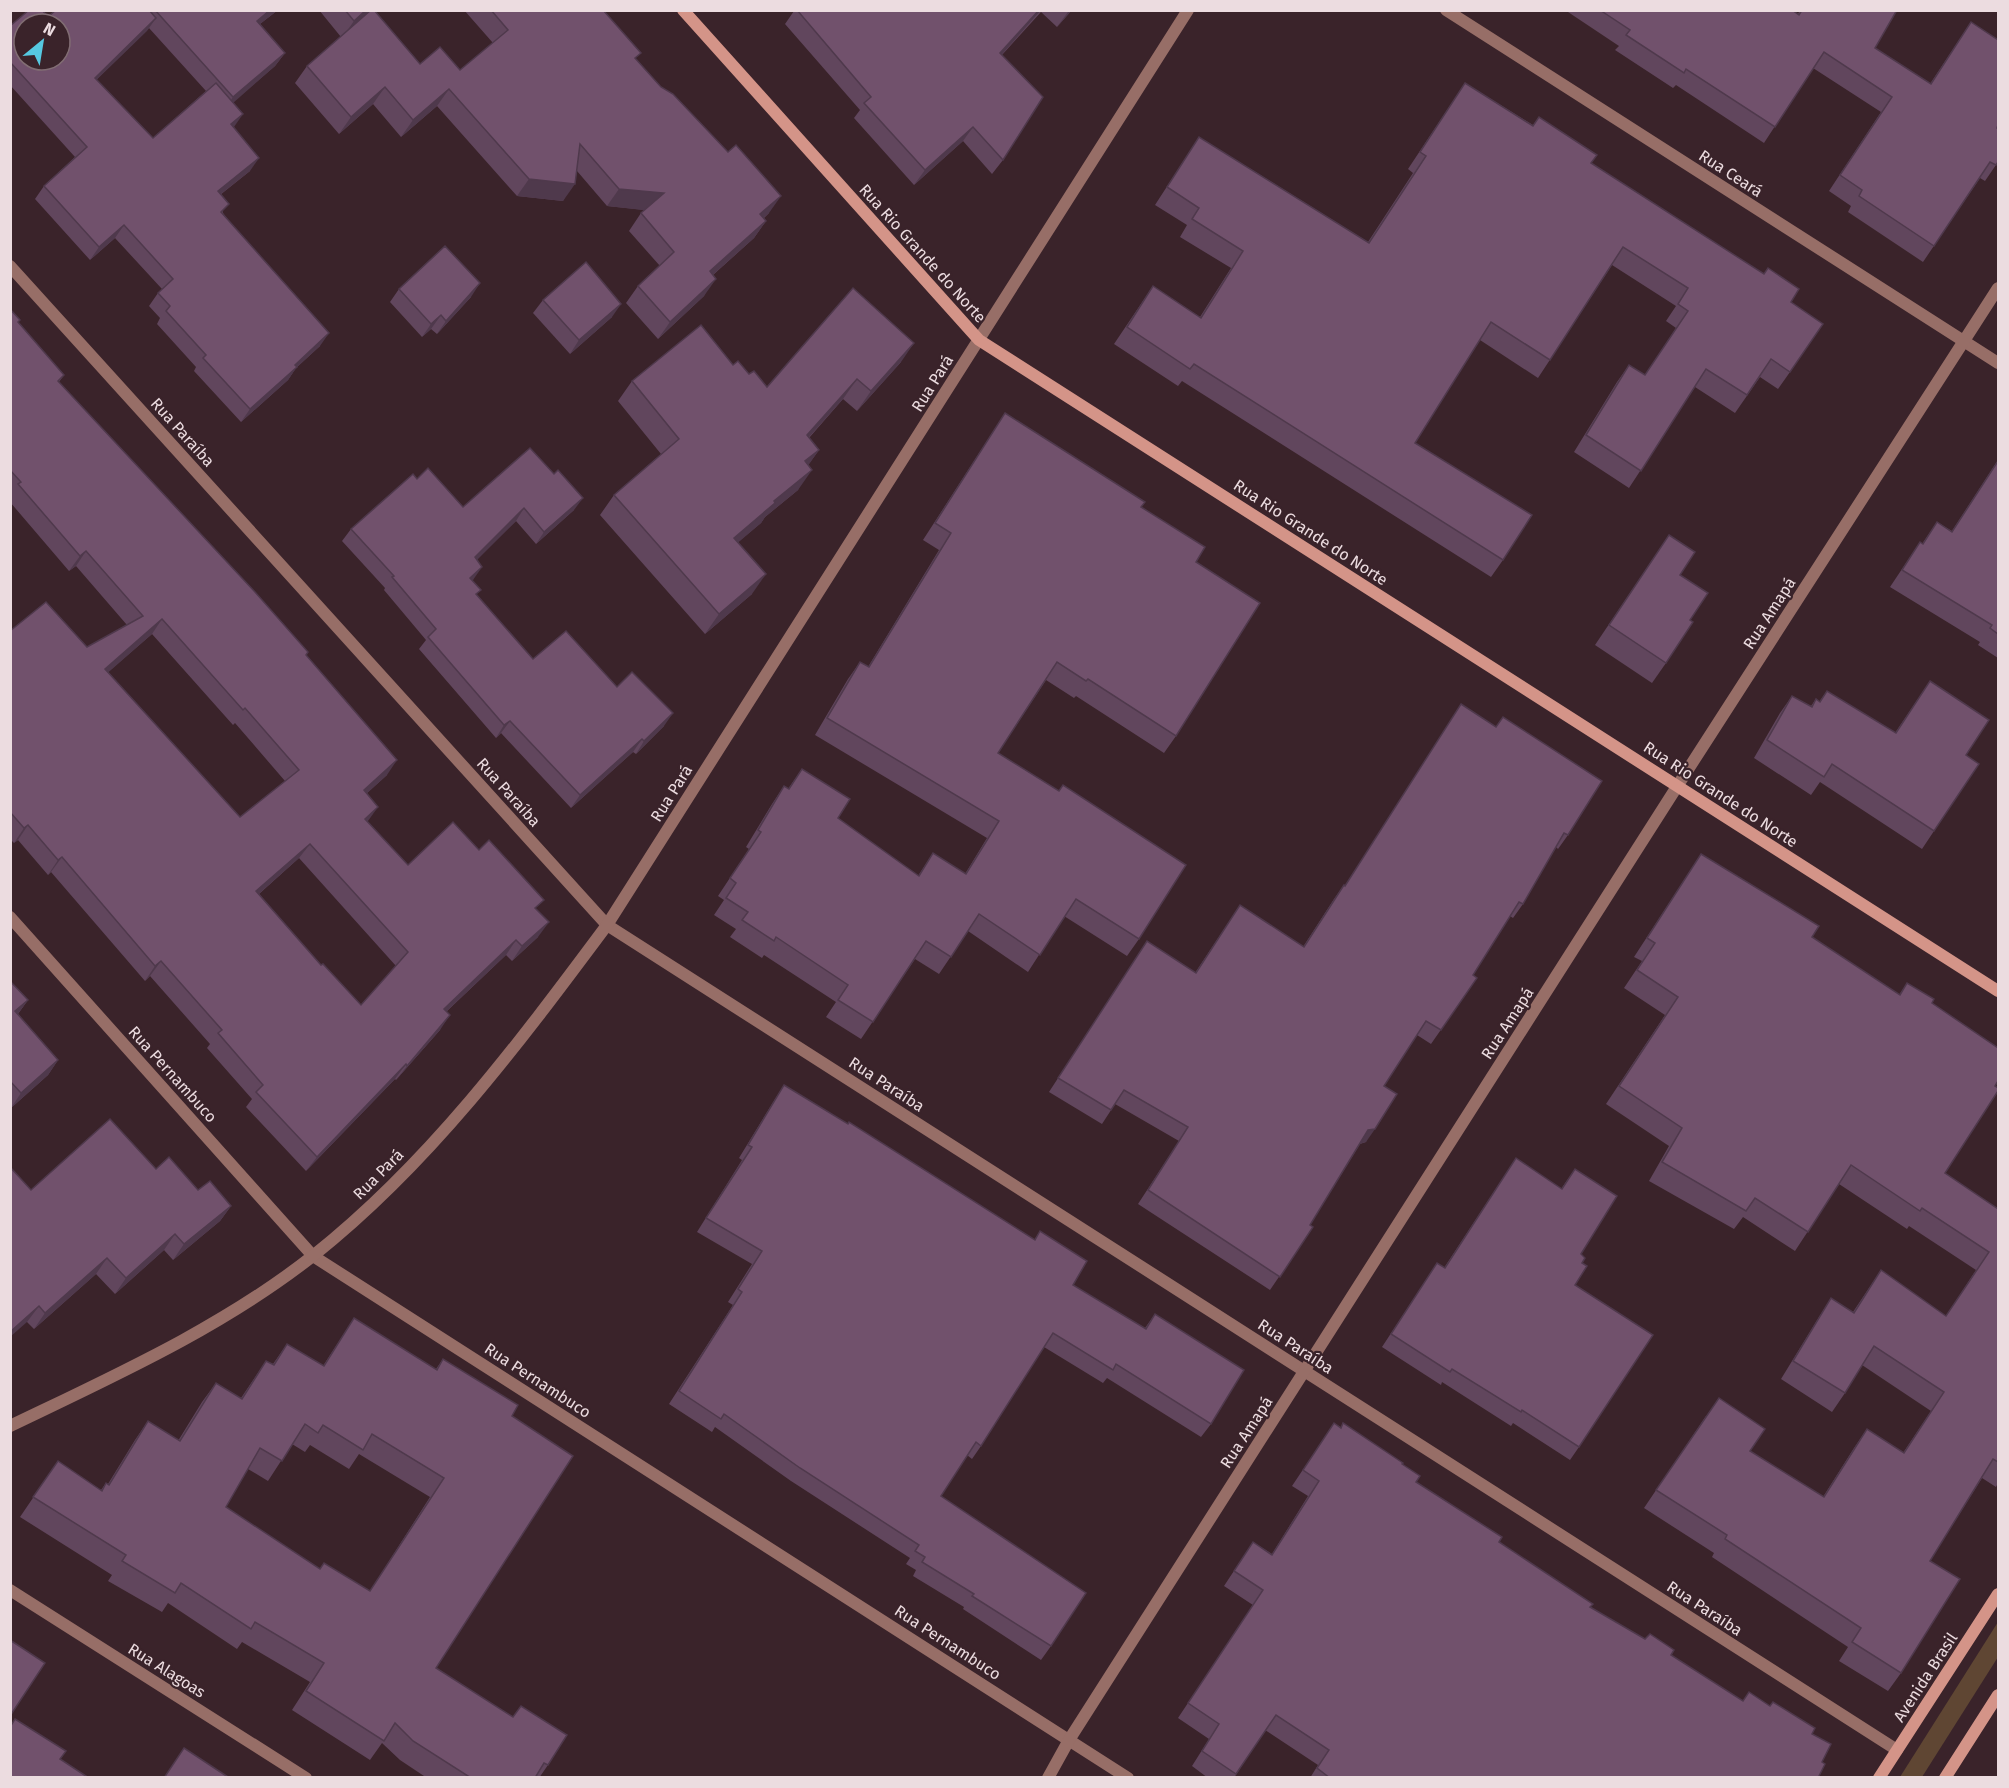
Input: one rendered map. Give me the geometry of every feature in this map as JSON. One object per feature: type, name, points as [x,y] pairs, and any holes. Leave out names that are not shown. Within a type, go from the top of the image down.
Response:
[{"type":"main road","name":"Rua Rio Grande do Norte","points":[[683,10],[979,340],[1678,785],[1998,992]]},
{"type":"main road","name":"Avenida Brasil","points":[[1879,1778],[1998,1593]]},
{"type":"main road","points":[[1945,1778],[1998,1695]]},
{"type":"street","name":"Rua Pará","points":[[10,1426],[170,1347],[252,1299],[313,1256],[381,1197],[452,1123],[526,1034],[607,925],[1188,10]]},
{"type":"street","name":"Rua Ceará","points":[[1446,10],[1998,363]]},
{"type":"street","name":"Rua Paraíba","points":[[10,267],[607,925],[1897,1750]]},
{"type":"street","name":"Rua Amapá","points":[[1048,1778],[1069,1740],[1998,288]]},
{"type":"street","name":"Rua Pernambuco","points":[[10,917],[313,1256],[1128,1778]]},
{"type":"street","name":"Rua Alagoas","points":[[10,1590],[306,1778]]},
{"type":"shaded area","points":[[1998,1622],[1998,1657],[1922,1777],[1900,1777]]},
{"type":"building","points":[[29,10],[44,12],[27,12]]},
{"type":"building","points":[[56,10],[149,10],[156,18],[95,78],[153,138],[216,83],[243,114],[231,124],[259,158],[218,191],[229,204],[221,212],[329,333],[295,365],[297,367],[250,409],[203,358],[206,355],[166,311],[170,306],[158,293],[173,279],[124,225],[99,247],[44,186],[87,147],[19,72],[72,72],[72,12],[54,12]]},
{"type":"building","points":[[155,10],[270,10],[257,21],[285,53],[233,97]]},
{"type":"building","points":[[345,10],[366,10],[354,21]]},
{"type":"building","points":[[371,10],[374,10],[420,64],[440,47],[460,70],[508,30],[491,10],[603,10],[641,53],[635,58],[661,87],[673,94],[728,152],[736,145],[781,196],[760,214],[766,221],[710,271],[716,279],[670,322],[638,286],[674,252],[641,213],[664,193],[619,189],[580,144],[575,184],[529,179],[449,89],[413,120],[385,87],[351,117],[307,66]]},
{"type":"building","points":[[797,10],[1039,10],[1000,53],[1043,97],[1003,160],[973,127],[925,170],[864,103],[871,97]]},
{"type":"building","points":[[1600,10],[1792,10],[1799,15],[1802,10],[1897,10],[1875,48],[1931,84],[1971,22],[1998,40],[1998,162],[1996,165],[1990,162],[1934,246],[1859,196],[1862,190],[1840,175],[1892,97],[1824,52],[1775,127],[1686,69],[1684,73],[1626,35],[1630,30]]},
{"type":"building","points":[[12,24],[12,64],[10,62],[10,26]]},
{"type":"building","points":[[1465,83],[1533,126],[1539,117],[1597,155],[1591,163],[1764,274],[1768,268],[1799,289],[1791,302],[1823,324],[1790,372],[1771,359],[1747,395],[1706,369],[1641,471],[1586,435],[1629,365],[1645,375],[1688,311],[1678,304],[1688,288],[1623,247],[1550,360],[1491,322],[1415,443],[1532,515],[1503,560],[1194,364],[1190,369],[1127,327],[1153,286],[1201,318],[1243,251],[1192,219],[1199,208],[1167,187],[1199,137],[1369,243],[1426,156],[1420,152]]},
{"type":"building","points":[[445,246],[480,283],[446,321],[441,315],[431,324],[399,289]]},
{"type":"building","points":[[586,262],[621,304],[579,340],[543,300]]},
{"type":"building","points":[[853,288],[914,343],[871,391],[857,379],[807,435],[819,450],[805,461],[812,470],[734,538],[766,574],[719,614],[614,495],[679,439],[632,381],[701,325],[733,365],[738,361],[749,374],[754,371],[767,387]]},
{"type":"building","points":[[10,309],[20,320],[18,322],[64,375],[58,381],[255,592],[397,760],[364,790],[378,807],[365,819],[408,865],[453,822],[479,850],[489,840],[544,900],[535,908],[549,922],[522,946],[516,940],[444,1009],[450,1015],[407,1066],[406,1064],[317,1157],[256,1092],[263,1085],[218,1033],[222,1030],[161,961],[155,966],[62,857],[58,860],[28,825],[24,828],[10,812],[10,631],[46,602],[87,647],[143,616],[86,551],[80,556],[18,484],[21,482],[10,470]],"holes":[[[162,619],[299,770],[240,817],[105,669]],[[310,844],[408,952],[361,1005],[323,964],[321,965],[256,891]]]},
{"type":"building","points":[[1005,413],[1145,502],[1141,507],[1205,547],[1196,562],[1260,603],[1176,736],[1088,679],[1086,681],[1057,662],[998,753],[1059,791],[1063,785],[1186,865],[1139,939],[1076,899],[1040,955],[979,914],[951,957],[926,941],[873,1022],[838,1000],[848,985],[776,937],[774,941],[742,920],[748,912],[726,898],[736,883],[730,878],[761,832],[758,830],[784,786],[789,789],[802,769],[850,799],[838,818],[919,876],[933,853],[966,874],[999,821],[827,718],[860,662],[869,667],[951,533],[935,523]]},
{"type":"building","points":[[530,448],[554,474],[558,470],[583,498],[544,532],[524,508],[475,557],[482,567],[470,578],[481,590],[476,594],[533,659],[566,631],[617,687],[632,672],[673,713],[644,741],[642,739],[580,795],[510,721],[504,725],[428,637],[436,629],[392,577],[394,576],[351,529],[413,474],[417,479],[428,468],[463,507]]},
{"type":"building","points":[[1998,461],[1998,634],[1990,628],[1992,625],[1902,570],[1920,542],[1923,544],[1937,522],[1952,532]]},
{"type":"building","points":[[1669,535],[1695,552],[1680,575],[1708,593],[1690,620],[1693,622],[1666,663],[1609,625]]},
{"type":"building","points":[[1930,681],[1989,720],[1966,755],[1979,764],[1934,831],[1832,764],[1824,777],[1767,740],[1792,696],[1812,707],[1816,699],[1820,702],[1827,691],[1896,733]]},
{"type":"building","points":[[1461,704],[1496,727],[1503,717],[1602,781],[1568,835],[1564,833],[1523,904],[1519,902],[1473,975],[1477,978],[1441,1030],[1426,1021],[1384,1086],[1397,1094],[1375,1129],[1368,1130],[1310,1225],[1313,1227],[1280,1277],[1148,1190],[1188,1127],[1124,1090],[1111,1110],[1058,1078],[1147,941],[1196,973],[1240,905],[1304,947]]},
{"type":"building","points":[[1701,854],[1819,926],[1812,937],[1900,995],[1907,983],[1934,999],[1932,1003],[1998,1048],[1998,1081],[1995,1086],[1998,1091],[1945,1173],[1998,1209],[1998,1462],[1993,1459],[1930,1561],[1960,1579],[1901,1673],[1852,1642],[1861,1628],[1725,1539],[1727,1535],[1656,1490],[1719,1398],[1765,1429],[1750,1451],[1824,1497],[1867,1429],[1904,1453],[1944,1392],[1874,1346],[1845,1393],[1793,1361],[1831,1298],[1854,1313],[1881,1270],[1946,1316],[1989,1252],[1922,1208],[1920,1211],[1851,1165],[1808,1232],[1755,1198],[1746,1211],[1662,1162],[1682,1128],[1619,1086],[1678,997],[1637,970],[1655,943],[1647,938]]},
{"type":"building","points":[[10,981],[28,1000],[15,1011],[58,1060],[21,1093],[10,1081]]},
{"type":"building","points":[[784,1085],[848,1124],[849,1122],[1035,1240],[1040,1231],[1087,1261],[1073,1285],[1146,1329],[1155,1314],[1244,1370],[1211,1424],[1116,1364],[1113,1370],[1053,1333],[981,1446],[976,1442],[941,1496],[1086,1593],[1051,1646],[922,1562],[925,1557],[915,1551],[919,1545],[800,1468],[724,1414],[721,1419],[679,1391],[742,1292],[738,1289],[762,1251],[706,1218],[752,1147],[748,1145]]},
{"type":"building","points":[[110,1119],[156,1169],[169,1157],[198,1190],[210,1181],[231,1206],[184,1244],[175,1234],[126,1278],[107,1258],[45,1313],[39,1306],[10,1332],[10,1167],[31,1190]]},
{"type":"building","points":[[1516,1158],[1562,1189],[1575,1169],[1617,1196],[1581,1254],[1585,1258],[1582,1263],[1587,1266],[1575,1285],[1653,1335],[1579,1447],[1522,1410],[1521,1412],[1452,1369],[1450,1372],[1391,1334],[1437,1263],[1445,1268]]},
{"type":"building","points":[[354,1318],[437,1370],[443,1359],[518,1405],[512,1416],[573,1456],[436,1668],[513,1717],[521,1706],[567,1735],[548,1765],[544,1763],[535,1778],[471,1778],[413,1741],[395,1723],[384,1741],[306,1691],[324,1663],[255,1622],[251,1629],[181,1583],[175,1593],[122,1561],[126,1555],[33,1497],[58,1461],[102,1491],[106,1483],[109,1485],[148,1421],[180,1441],[216,1383],[242,1399],[266,1361],[274,1365],[287,1344],[324,1366]],"holes":[[[305,1424],[318,1433],[323,1425],[363,1450],[372,1434],[444,1478],[370,1591],[324,1563],[320,1569],[226,1507],[260,1448],[282,1461]]]},
{"type":"building","points":[[1334,1423],[1341,1428],[1343,1423],[1403,1463],[1420,1476],[1416,1482],[1502,1537],[1499,1542],[1593,1604],[1590,1607],[1645,1639],[1650,1634],[1674,1650],[1671,1655],[1743,1701],[1749,1692],[1770,1706],[1773,1702],[1815,1728],[1812,1734],[1831,1744],[1822,1762],[1825,1764],[1818,1778],[1330,1778],[1317,1768],[1329,1750],[1276,1715],[1236,1774],[1202,1751],[1219,1724],[1188,1703],[1263,1590],[1234,1571],[1253,1542],[1272,1555],[1319,1481],[1303,1470]]},
{"type":"building","points":[[10,1640],[45,1663],[10,1716]]},
{"type":"building","points":[[15,1719],[66,1751],[60,1759],[89,1778],[10,1778],[10,1727]]},
{"type":"building","points":[[184,1748],[228,1777],[228,1778],[164,1778]]}]
